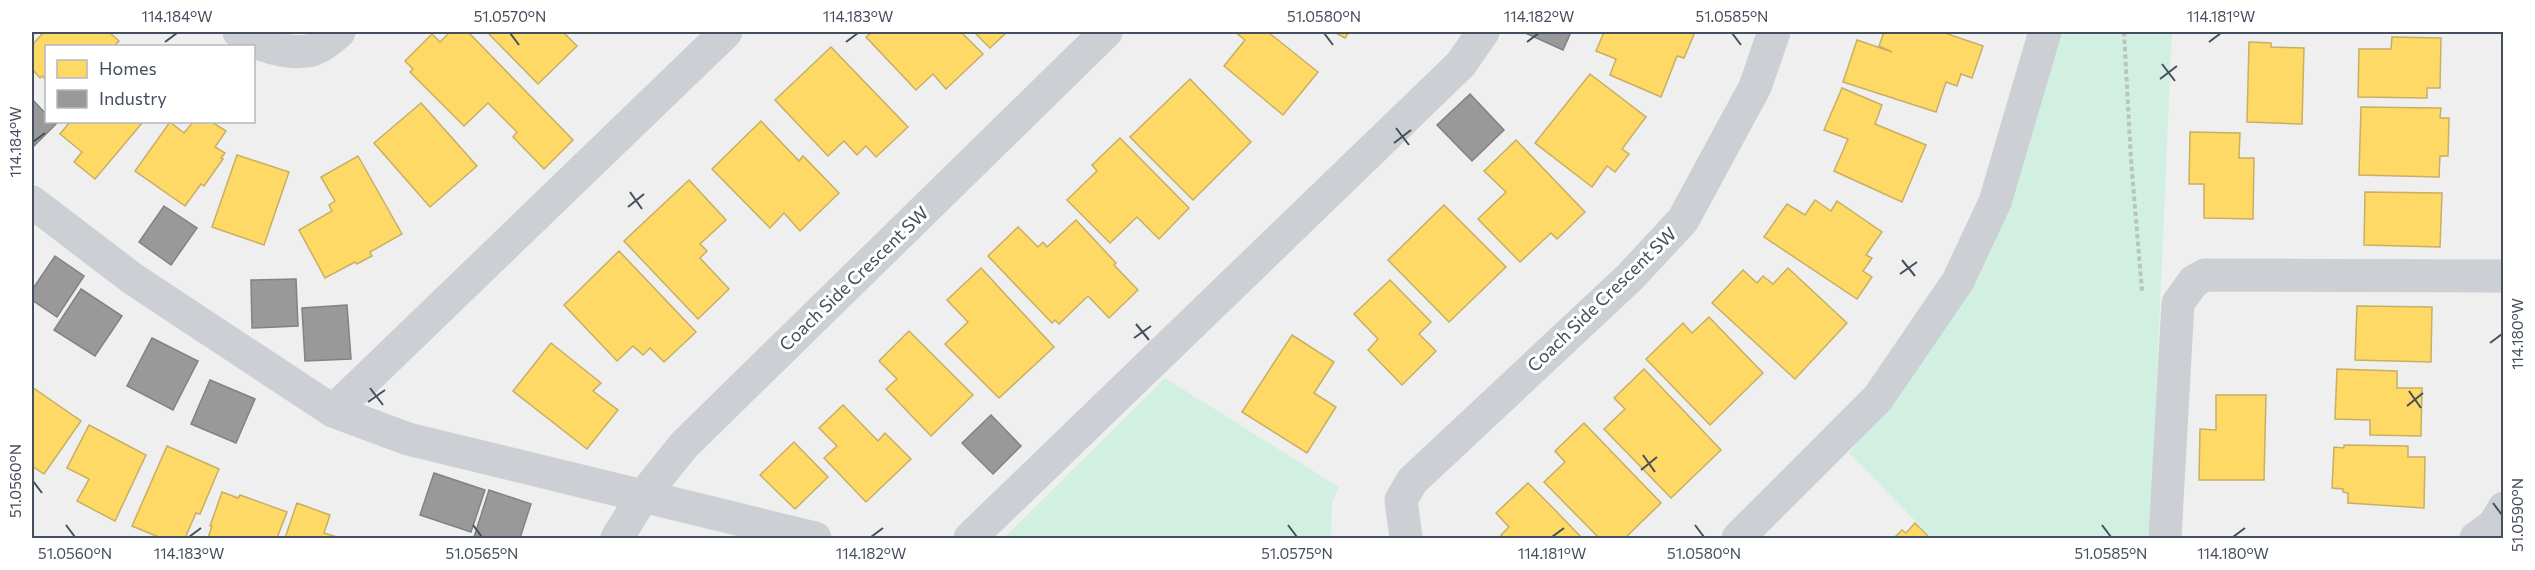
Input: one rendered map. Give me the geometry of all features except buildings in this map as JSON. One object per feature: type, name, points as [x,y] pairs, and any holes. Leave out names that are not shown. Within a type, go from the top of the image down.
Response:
[{"type":"street","points":[[239,32],[265,45],[308,51],[330,40],[339,32]]},
{"type":"street","points":[[333,411],[726,32]]},
{"type":"street","name":"Coach Side Crescent SW","points":[[617,538],[643,496],[684,445],[1106,32]]},
{"type":"street","points":[[970,538],[1461,63],[1484,32]]},
{"type":"street","name":"Coach Side Crescent SW","points":[[1406,538],[1401,500],[1412,481],[1630,277],[1683,220],[1755,87],[1774,32]]},
{"type":"street","points":[[1738,538],[1878,398],[1958,281],[1995,202],[2045,32]]},
{"type":"street","points":[[32,202],[133,279],[333,411],[408,439],[815,538]]},
{"type":"street","points":[[2165,538],[2178,303],[2194,281],[2205,275],[2504,276]]},
{"type":"path","points":[[2124,32],[2142,301]]},
{"type":"green space","points":[[2062,32],[2172,32],[2150,538],[1932,538],[1849,453],[1919,364],[2017,183]]},
{"type":"green space","points":[[1165,378],[1339,487],[1332,503],[1331,538],[1004,538]]}]
